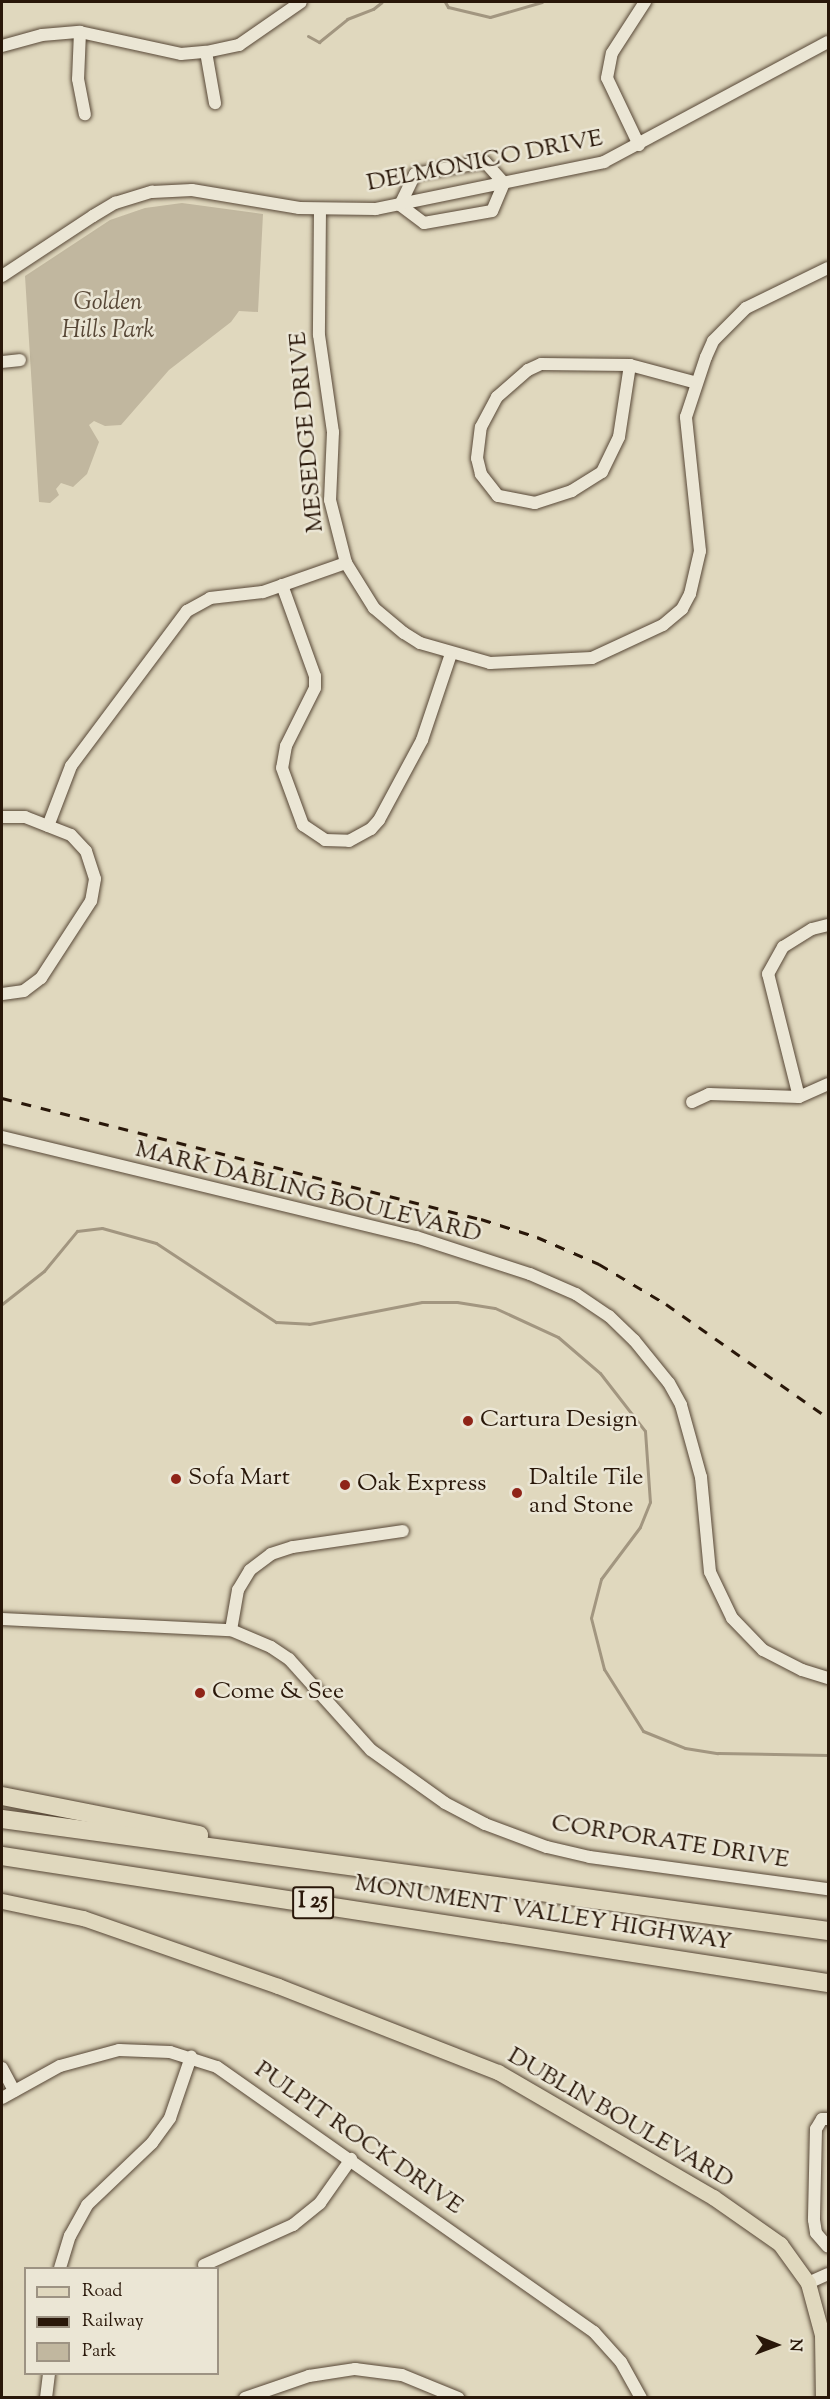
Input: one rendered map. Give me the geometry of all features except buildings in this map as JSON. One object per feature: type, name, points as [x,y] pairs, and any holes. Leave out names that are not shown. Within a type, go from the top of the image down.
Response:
[{"type":"highway","points":[[2,1796],[267,1847],[311,1863]]},
{"type":"highway","name":"MONUMENT VALLEY HIGHWAY","points":[[2,1819],[828,1932]]},
{"type":"highway","name":"MONUMENT VALLEY HIGHWAY","points":[[2,1856],[828,1983]]},
{"type":"main road","name":"DUBLIN BOULEVARD","points":[[2,1901],[83,1918],[278,1986],[498,2072],[713,2198],[780,2244],[808,2283],[822,2335],[825,2395]]},
{"type":"street","points":[[2,46],[42,35],[80,32],[181,54],[206,52],[239,45],[301,2]]},
{"type":"street","points":[[639,145],[607,78],[612,53],[645,2]]},
{"type":"street","points":[[80,32],[78,79],[85,114]]},
{"type":"street","name":"DELMONICO DRIVE","points":[[2,276],[115,203],[152,192],[192,190],[320,209],[400,205],[604,162],[828,42]]},
{"type":"street","points":[[206,52],[215,103]]},
{"type":"street","points":[[485,162],[504,183],[492,211],[424,223],[400,205],[415,174],[485,162]]},
{"type":"street","name":"MESEDGE DRIVE","points":[[320,209],[319,335],[333,432],[330,500],[346,563],[362,592],[389,622],[420,643],[451,654],[490,663],[592,658],[663,625],[682,609],[693,585],[700,551],[699,517],[685,430],[697,383],[713,341],[735,317],[828,268]]},
{"type":"street","points":[[2,362],[20,360]]},
{"type":"street","points":[[630,365],[619,437],[602,472],[572,491],[535,503],[498,496],[481,474],[477,458],[482,427],[506,387],[541,364],[630,365],[697,383]]},
{"type":"street","points":[[48,826],[71,766],[187,611],[210,598],[263,592],[346,563]]},
{"type":"street","points":[[282,585],[315,676],[315,688],[286,746],[282,768],[303,825],[325,840],[349,842],[372,829],[379,820],[422,740],[451,654]]},
{"type":"street","points":[[2,817],[25,817],[79,842],[92,865],[95,890],[41,978],[24,991],[2,994]]},
{"type":"street","points":[[799,1097],[768,974],[783,947],[812,928],[828,925]]},
{"type":"street","points":[[692,1102],[709,1094],[799,1097],[828,1084]]},
{"type":"street","name":"MARK DABLING BOULEVARD","points":[[2,1137],[417,1237],[530,1274],[576,1294],[609,1316],[634,1340],[663,1375],[681,1405],[701,1477],[710,1572],[732,1618],[763,1650],[802,1670],[828,1677]]},
{"type":"street","points":[[231,1630],[238,1590],[250,1570],[271,1554],[293,1547],[403,1531]]},
{"type":"street","name":"CORPORATE DRIVE","points":[[2,1619],[231,1630],[271,1647],[289,1659],[370,1750],[435,1797],[485,1824],[547,1847],[590,1857],[828,1889]]},
{"type":"street","name":"PULPIT ROCK DRIVE","points":[[2,2098],[60,2066],[102,2053],[137,2049],[191,2057],[227,2072],[594,2332],[625,2367],[641,2397]]},
{"type":"street","points":[[60,2267],[70,2236],[87,2205],[152,2143],[170,2118],[191,2057]]},
{"type":"street","points":[[2,2068],[14,2091]]},
{"type":"street","points":[[828,2119],[822,2119],[816,2129],[814,2220],[816,2233],[828,2247]]},
{"type":"street","points":[[204,2265],[268,2239],[300,2220],[320,2203],[351,2158]]},
{"type":"street","points":[[808,2283],[828,2274]]},
{"type":"street","points":[[245,2397],[309,2376],[355,2369],[402,2375],[458,2397]]},
{"type":"street","points":[[46,2397],[49,2375]]},
{"type":"green space","name":"Golden Hills Park","points":[[182,203],[263,214],[258,312],[239,311],[231,322],[169,370],[121,425],[105,426],[94,421],[89,425],[99,442],[87,474],[73,487],[61,483],[56,489],[59,495],[50,503],[39,502],[25,276],[110,220],[145,208]]},
{"type":"waterway","points":[[308,36],[319,42],[347,19],[373,9],[382,2]]},
{"type":"waterway","points":[[445,2],[448,7],[490,17],[542,2]]},
{"type":"waterway","points":[[2,1304],[44,1271],[77,1231],[102,1228],[156,1243],[276,1322],[309,1324],[422,1302],[457,1302],[495,1308],[558,1337],[600,1373],[645,1431],[650,1502],[640,1527],[601,1579],[591,1618],[604,1669],[643,1731],[685,1748],[718,1753],[828,1755]]},
{"type":"railway","points":[[2,1098],[481,1219],[537,1237],[599,1264],[666,1304],[828,1418]]},
{"type":"place","name":"Cartura Design","points":[[468,1421]]},
{"type":"place","name":"Sofa Mart","points":[[176,1479]]},
{"type":"place","name":"Oak Express","points":[[345,1485]]},
{"type":"place","name":"Daltile Tile and Stone","points":[[517,1493]]},
{"type":"place","name":"Come & See","points":[[200,1693]]}]
